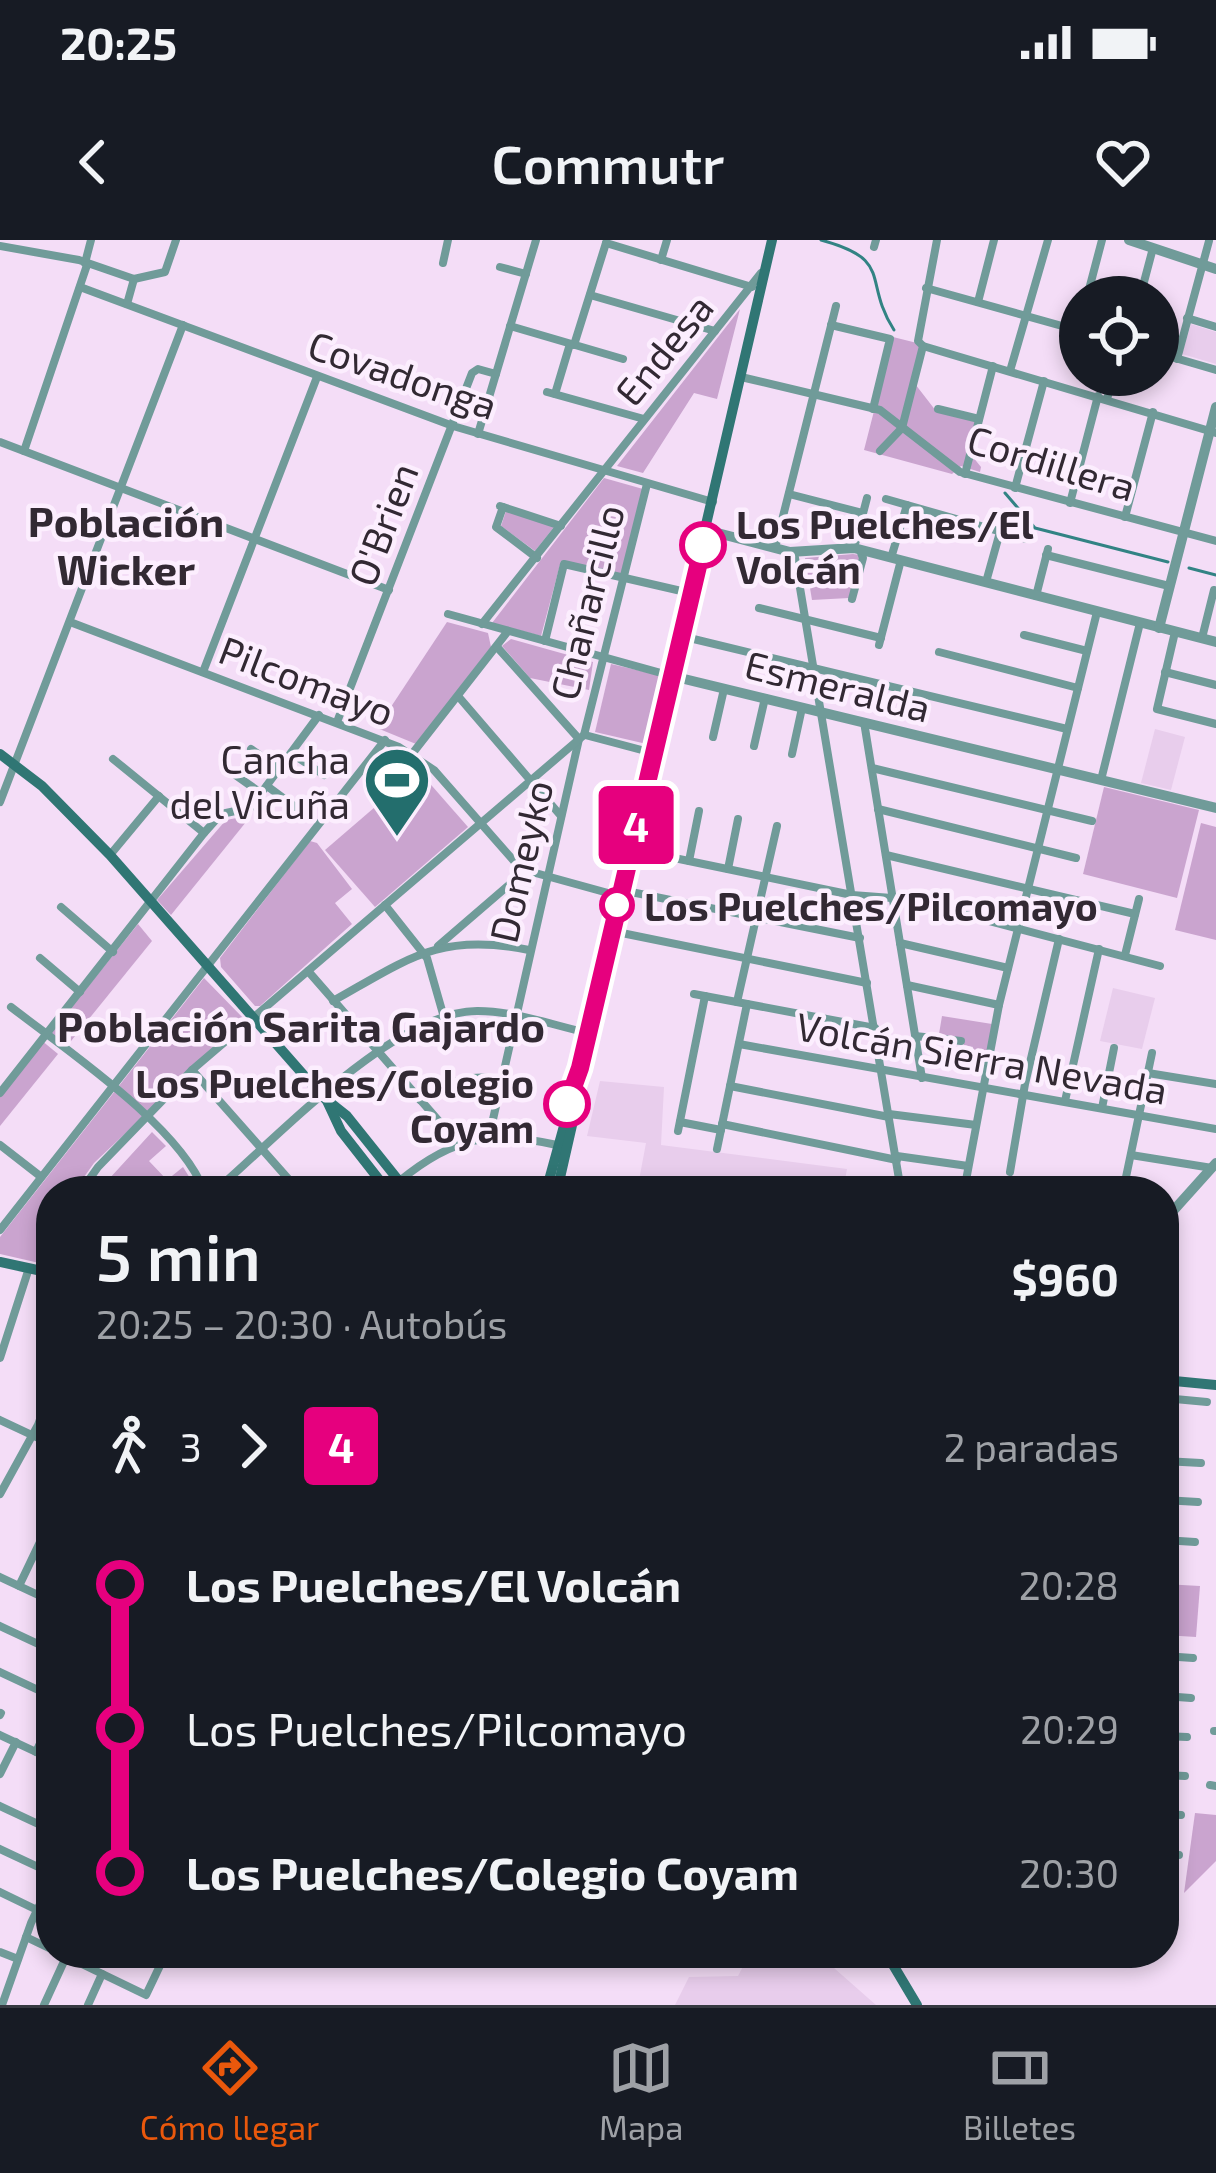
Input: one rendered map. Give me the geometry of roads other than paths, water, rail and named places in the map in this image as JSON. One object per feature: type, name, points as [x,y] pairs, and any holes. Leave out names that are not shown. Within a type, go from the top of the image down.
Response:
[{"type":"main road","points":[[550,1176],[580,1068],[772,240]]},
{"type":"main road","points":[[0,754],[42,786],[110,855],[395,1176]]},
{"type":"main road","points":[[560,1176],[581,1086],[580,1068]]},
{"type":"main road","points":[[325,1099],[341,1131],[376,1176]]},
{"type":"main road","points":[[0,1262],[36,1270]]},
{"type":"main road","points":[[1179,1382],[1216,1385]]},
{"type":"main road","points":[[895,1968],[916,2005]]},
{"type":"street","points":[[24,451],[91,240]]},
{"type":"street","points":[[0,246],[134,279],[165,272],[176,240]]},
{"type":"street","points":[[443,263],[448,240]]},
{"type":"street","points":[[478,434],[536,240]]},
{"type":"street","points":[[661,260],[667,240]]},
{"type":"street","points":[[937,240],[918,341],[923,346],[1213,432]]},
{"type":"street","points":[[978,302],[994,240]]},
{"type":"street","points":[[1010,371],[1048,240]]},
{"type":"street","points":[[1093,276],[1102,240]]},
{"type":"street","points":[[1130,240],[1216,268]]},
{"type":"street","points":[[1179,351],[1209,241]]},
{"type":"street","points":[[644,420],[551,393],[606,242],[752,286]]},
{"type":"street","points":[[1146,276],[1153,248]]},
{"type":"street","name":"Endesa","points":[[482,624],[767,264]]},
{"type":"street","points":[[500,267],[526,274]]},
{"type":"street","points":[[127,304],[134,279]]},
{"type":"street","name":"Covadonga","points":[[80,286],[453,426],[712,502]]},
{"type":"street","points":[[925,292],[1059,323]]},
{"type":"street","points":[[590,295],[716,332]]},
{"type":"street","points":[[775,548],[836,306]]},
{"type":"street","points":[[1187,319],[1216,327]]},
{"type":"street","points":[[0,802],[183,325]]},
{"type":"street","points":[[831,325],[890,339],[873,409]]},
{"type":"street","points":[[510,326],[623,359]]},
{"type":"street","points":[[880,451],[902,428],[923,346]]},
{"type":"street","points":[[1179,360],[1216,370]]},
{"type":"street","points":[[965,474],[993,366]]},
{"type":"street","name":"O'Brien","points":[[337,722],[474,370],[496,374]]},
{"type":"street","points":[[203,672],[317,377]]},
{"type":"street","name":"Cordillera","points":[[741,377],[873,409],[965,474],[1216,541]]},
{"type":"street","points":[[1015,488],[1044,381]]},
{"type":"street","points":[[1070,503],[1103,398]]},
{"type":"street","points":[[1159,628],[1216,407]]},
{"type":"street","points":[[938,409],[980,419]]},
{"type":"street","points":[[1125,517],[1153,412]]},
{"type":"street","points":[[0,442],[388,590]]},
{"type":"street","name":"Chañarcillo","points":[[582,737],[646,484]]},
{"type":"street","points":[[789,494],[863,513]]},
{"type":"street","points":[[852,599],[862,558],[857,549],[867,498]]},
{"type":"street","points":[[886,499],[1026,539]]},
{"type":"street","points":[[759,608],[880,641],[907,505]]},
{"type":"street","points":[[536,558],[496,527],[501,507],[561,526]]},
{"type":"street","points":[[706,530],[794,552],[857,549],[1209,640],[1214,590]]},
{"type":"street","points":[[986,582],[1000,531]]},
{"type":"street","points":[[794,552],[899,1176]]},
{"type":"street","points":[[1036,596],[1047,552],[1169,586]]},
{"type":"street","points":[[545,641],[564,564],[691,593]]},
{"type":"street","points":[[966,1176],[998,1005],[1097,612]]},
{"type":"street","name":"Esmeralda","points":[[448,614],[672,676],[1216,808]]},
{"type":"street","name":"Pilcomayo","points":[[70,622],[412,754],[434,770],[524,872]]},
{"type":"street","points":[[1100,780],[1139,623]]},
{"type":"street","points":[[412,754],[508,631]]},
{"type":"street","points":[[1175,632],[1157,709],[1216,724]]},
{"type":"street","points":[[1024,634],[1087,651]]},
{"type":"street","points":[[681,636],[1067,729]]},
{"type":"street","points":[[497,647],[582,737],[653,753]]},
{"type":"street","points":[[939,652],[1078,688]]},
{"type":"street","points":[[1165,672],[1216,685]]},
{"type":"street","points":[[713,737],[724,688]]},
{"type":"street","points":[[458,696],[562,816]]},
{"type":"street","points":[[754,746],[764,698]]},
{"type":"street","points":[[792,754],[802,707]]},
{"type":"street","points":[[0,1093],[204,833],[224,813],[250,808],[320,716]]},
{"type":"street","points":[[864,722],[922,1078]]},
{"type":"street","points":[[94,1176],[192,1070],[582,737]]},
{"type":"street","name":"Domeyko","points":[[489,1137],[582,737]]},
{"type":"street","points":[[0,1145],[40,1176],[385,740]]},
{"type":"street","points":[[251,749],[280,769]]},
{"type":"street","points":[[291,753],[324,775]]},
{"type":"street","points":[[113,759],[204,833]]},
{"type":"street","points":[[872,768],[1092,821]]},
{"type":"street","points":[[231,772],[298,809]]},
{"type":"street","points":[[110,855],[159,796]]},
{"type":"street","points":[[878,809],[1076,858]]},
{"type":"street","points":[[689,861],[699,811]]},
{"type":"street","points":[[728,869],[739,819]]},
{"type":"street","points":[[717,1149],[739,1044],[747,958],[777,826]]},
{"type":"street","points":[[631,849],[852,895],[893,898],[1160,966]]},
{"type":"street","points":[[886,855],[1135,914]]},
{"type":"street","points":[[437,947],[524,872],[860,938]]},
{"type":"street","points":[[1125,956],[1139,899]]},
{"type":"street","points":[[385,905],[423,951],[442,1014]]},
{"type":"street","points":[[61,907],[113,952]]},
{"type":"street","points":[[612,932],[867,983]]},
{"type":"street","points":[[1010,1172],[1059,938]]},
{"type":"street","points":[[900,943],[1008,968]]},
{"type":"street","points":[[333,1001],[437,947],[529,950]]},
{"type":"street","points":[[1065,1101],[1099,949]]},
{"type":"street","points":[[40,958],[80,992]]},
{"type":"street","points":[[308,971],[458,1143]]},
{"type":"street","points":[[907,985],[998,1005]]},
{"type":"street","points":[[694,994],[874,1028]]},
{"type":"street","points":[[705,996],[679,1127],[722,1127],[968,1166]]},
{"type":"street","points":[[10,1007],[146,1117],[196,1176]]},
{"type":"street","points":[[232,1176],[377,1051],[442,1014],[478,1011],[515,1016],[588,1034]]},
{"type":"street","points":[[915,1036],[962,1041]]},
{"type":"street","name":"Volcán Sierra Nevada","points":[[739,1044],[1216,1129]]},
{"type":"street","points":[[1102,1108],[1114,1048]]},
{"type":"street","points":[[1126,1176],[1152,1053]]},
{"type":"street","points":[[192,1070],[285,1176]]},
{"type":"street","points":[[1148,1072],[1216,1084]]},
{"type":"street","points":[[420,1100],[468,1076],[502,1079]]},
{"type":"street","points":[[730,1086],[976,1125]]},
{"type":"street","points":[[412,1176],[425,1161],[458,1143],[524,1137],[557,1144]]},
{"type":"street","points":[[1131,1155],[1214,1165]]},
{"type":"street","points":[[1179,1204],[1214,1165]]},
{"type":"street","points":[[0,1230],[36,1181]]},
{"type":"street","points":[[0,1358],[29,1268]]},
{"type":"street","points":[[1179,1399],[1207,1402]]},
{"type":"street","points":[[0,1420],[36,1437]]},
{"type":"street","points":[[0,1495],[36,1425]]},
{"type":"street","points":[[1179,1462],[1201,1463]]},
{"type":"street","points":[[1179,1501],[1198,1502]]},
{"type":"street","points":[[1179,1540],[1195,1541]]},
{"type":"street","points":[[20,1586],[36,1551]]},
{"type":"street","points":[[0,1576],[36,1594]]},
{"type":"street","points":[[0,1626],[36,1643]]},
{"type":"street","points":[[1179,1657],[1193,1658]]},
{"type":"street","points":[[0,1672],[36,1689]]},
{"type":"street","points":[[1179,1697],[1191,1698]]},
{"type":"street","points":[[0,1735],[36,1752]]},
{"type":"street","points":[[1179,1737],[1187,1737]]},
{"type":"street","points":[[0,1774],[16,1742]]},
{"type":"street","points":[[1179,1776],[1185,1776]]},
{"type":"street","points":[[0,1806],[36,1824]]},
{"type":"street","points":[[0,1849],[36,1869]]},
{"type":"street","points":[[0,1892],[36,1910]]},
{"type":"street","points":[[2,2005],[36,1912]]},
{"type":"street","points":[[26,1937],[36,1942]]},
{"type":"street","points":[[0,1952],[18,1959]]},
{"type":"street","points":[[44,2005],[55,1968]]},
{"type":"street","points":[[91,1968],[146,1995],[159,1968]]},
{"type":"street","points":[[88,2005],[102,1973]]},
{"type":"waterway","points":[[821,240],[859,255],[868,264],[894,330]]},
{"type":"waterway","points":[[1005,493],[1035,528],[1168,562]]},
{"type":"waterway","points":[[1189,568],[1216,575]]},
{"type":"place","name":"Los Puelches/El Volcán","points":[[703,545]]},
{"type":"place","name":"Cancha del Vicuña","points":[[397,839]]},
{"type":"place","name":"Los Puelches/Pilcomayo","points":[[617,905]]},
{"type":"place","name":"Los Puelches/Colegio Coyam","points":[[567,1104]]},
{"type":"district","name":"Población Wicker","points":[[126,544]]},
{"type":"district","name":"Población Sarita Gajardo","points":[[301,1025]]}]
